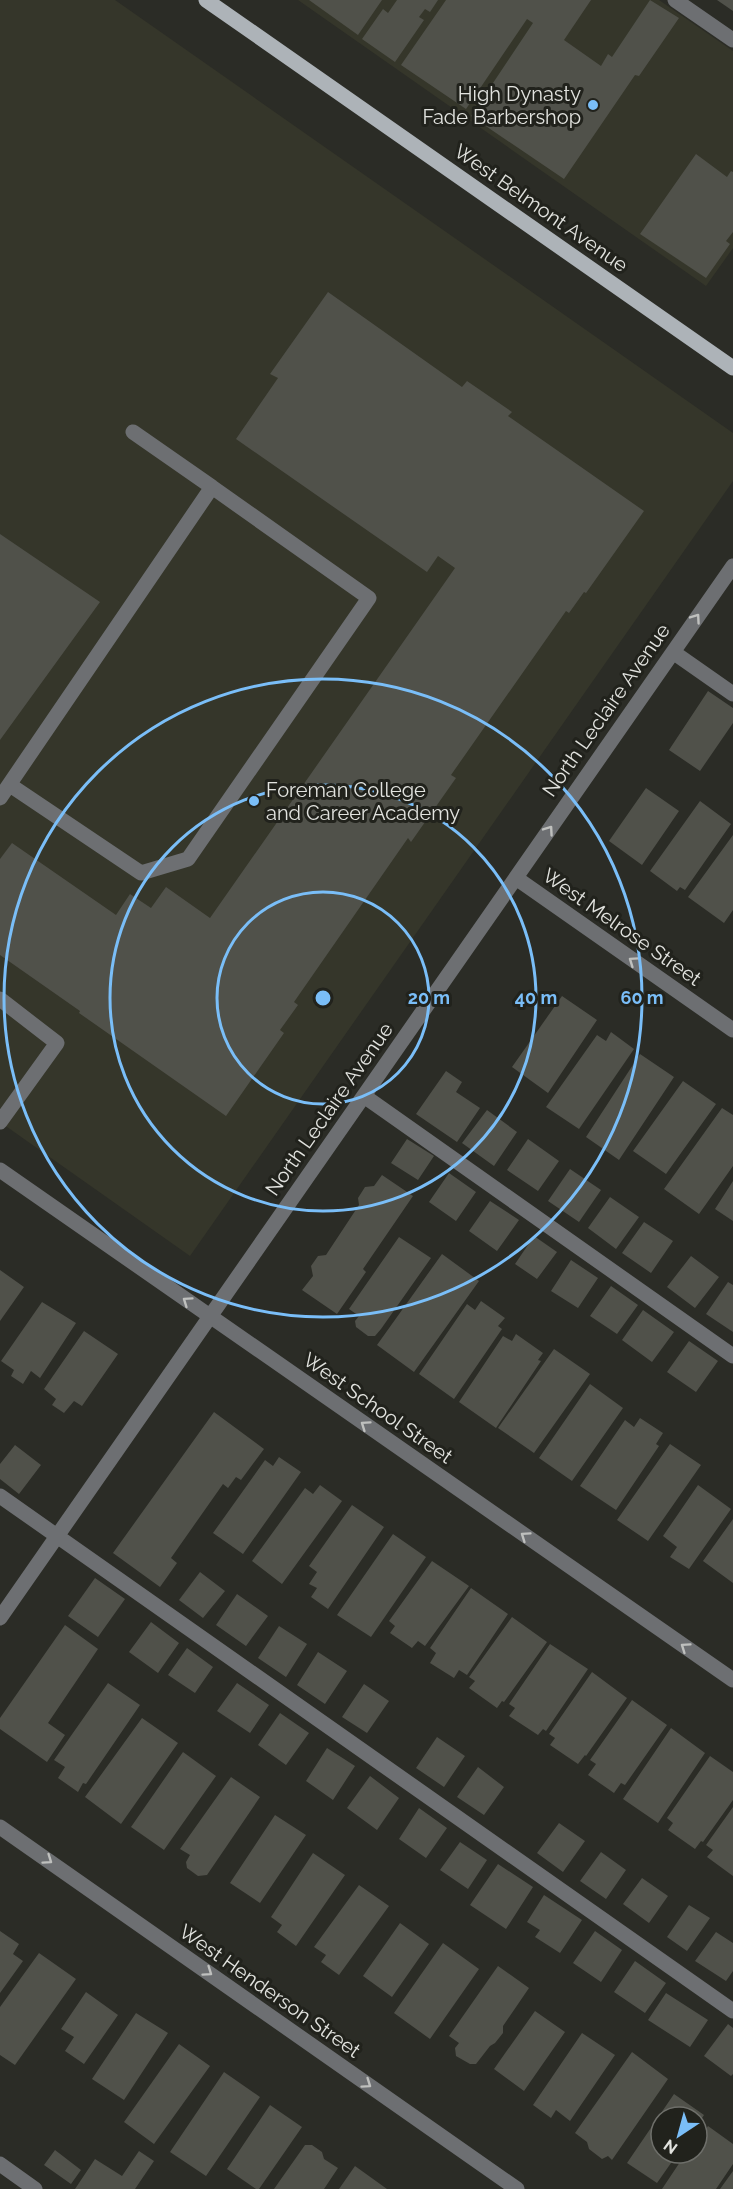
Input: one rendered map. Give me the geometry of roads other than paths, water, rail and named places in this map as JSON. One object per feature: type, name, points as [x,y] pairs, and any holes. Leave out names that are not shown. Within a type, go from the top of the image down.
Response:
[{"type":"main road","name":"West Belmont Avenue","points":[[206,0],[733,368]]},
{"type":"street","points":[[675,0],[733,40]]},
{"type":"street","points":[[10,785],[141,873],[188,860],[369,598],[133,432]]},
{"type":"street","points":[[0,798],[212,487]]},
{"type":"street","name":"North Leclaire Avenue","points":[[0,1618],[733,566]]},
{"type":"street","points":[[673,652],[733,694]]},
{"type":"street","name":"West Melrose Street","points":[[516,878],[733,1030]]},
{"type":"street","points":[[0,999],[57,1043],[0,1122]]},
{"type":"street","points":[[364,1096],[733,1356]]},
{"type":"street","name":"West School Street","points":[[0,1170],[733,1680]]},
{"type":"street","points":[[0,1496],[733,2011]]},
{"type":"street","name":"West Henderson Street","points":[[0,1827],[517,2189]]},
{"type":"street","points":[[0,2164],[36,2189]]},
{"type":"place","name":"High Dynasty Fade Barbershop","points":[[593,105]]},
{"type":"place","name":"Foreman College and Career Academy","points":[[254,801]]}]
